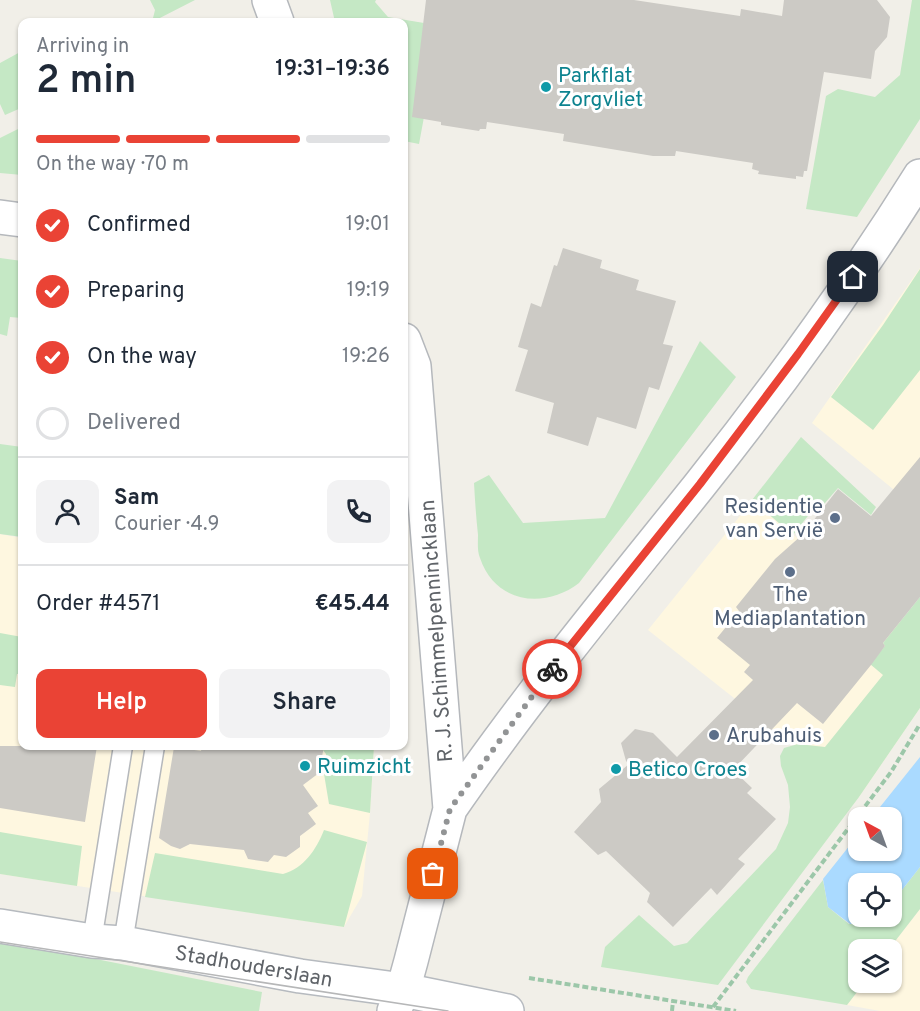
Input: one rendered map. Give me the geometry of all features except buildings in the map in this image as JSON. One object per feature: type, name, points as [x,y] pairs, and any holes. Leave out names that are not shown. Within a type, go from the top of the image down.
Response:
[{"type":"street","points":[[269,0],[276,18]]},
{"type":"street","points":[[450,809],[569,646],[700,484],[798,354],[890,223],[920,176]]},
{"type":"street","points":[[0,217],[18,219]]},
{"type":"street","name":"R. J. Schimmelpennincklaan","points":[[399,1000],[450,809],[414,366],[408,350]]},
{"type":"street","name":"Stadhouderslaan","points":[[0,926],[107,942],[300,976],[399,1000],[507,1011]]},
{"type":"lane","points":[[107,942],[123,750]]},
{"type":"lane","points":[[107,942],[154,750]]},
{"type":"path","points":[[736,1011],[713,1007],[891,772],[920,724]]},
{"type":"path","points":[[672,1011],[674,1001]]},
{"type":"shaded area","points":[[920,268],[920,511],[812,423]]},
{"type":"shaded area","points":[[752,501],[920,638],[920,708],[859,797],[648,630]]},
{"type":"shaded area","points":[[0,534],[18,537],[18,750],[374,750],[362,896],[344,927],[0,874]]},
{"type":"shaded area","points":[[920,909],[920,1011],[880,1011],[847,1005],[856,993],[902,993],[902,939],[897,939]]},
{"type":"green space","points":[[150,0],[195,0],[160,18],[153,18],[155,10]]},
{"type":"green space","points":[[330,0],[376,0],[375,2],[388,17],[394,18],[334,18]]},
{"type":"green space","points":[[912,0],[920,0],[920,119],[857,217],[806,209],[826,96],[838,89],[875,97],[900,75]]},
{"type":"green space","points":[[408,20],[430,24],[439,36],[419,144],[408,142]]},
{"type":"green space","points":[[18,53],[18,109],[5,115],[0,104],[0,63]]},
{"type":"green space","points":[[18,129],[18,175],[0,173],[0,138]]},
{"type":"green space","points":[[0,258],[18,260],[18,318],[10,317],[7,336],[0,334]]},
{"type":"green space","points":[[920,269],[920,370],[873,430],[831,397]]},
{"type":"green space","points":[[700,341],[736,377],[579,583],[565,592],[536,599],[522,598],[497,585],[487,573],[479,555],[474,483],[489,475],[523,523],[605,518]]},
{"type":"green space","points":[[801,437],[876,507],[871,515],[838,488],[818,511],[811,512],[793,535],[752,500]]},
{"type":"green space","points":[[0,444],[18,446],[18,536],[0,534]]},
{"type":"green space","points":[[920,597],[920,708],[859,797],[852,807],[848,807],[848,812],[718,985],[601,967],[605,947],[639,915],[674,946],[687,943],[776,849],[788,823],[790,807],[788,785],[781,766],[780,756],[784,748],[798,744],[825,747],[883,675],[870,664],[885,646],[883,643]]},
{"type":"green space","points":[[0,633],[18,636],[18,674],[15,687],[0,685]]},
{"type":"green space","points":[[323,750],[374,750],[370,813],[329,804],[324,774],[326,754]]},
{"type":"green space","points":[[324,830],[367,842],[344,927],[145,897],[155,853],[283,874],[303,863]]},
{"type":"green space","points":[[0,832],[82,846],[77,886],[0,874]]},
{"type":"green space","points":[[920,867],[920,909],[897,939],[848,939],[848,993],[856,993],[847,1005],[751,989],[746,982],[823,880],[828,907],[848,923],[848,927],[902,927],[902,890]]},
{"type":"green space","points":[[0,940],[262,992],[259,1011],[0,1011]]},
{"type":"water","points":[[920,757],[920,867],[902,890],[902,873],[848,873],[848,922],[828,907],[823,879],[848,848],[848,861],[902,861],[902,807],[880,807]]},
{"type":"tram line","points":[[0,942],[448,1011]]},
{"type":"way so far","points":[[433,874],[450,809],[552,669]]},
{"type":"place","name":"Parkflat Zorgvliet","points":[[546,87]]},
{"type":"place","name":"Residentie van Servië","points":[[835,518]]},
{"type":"place","name":"The Mediaplantation","points":[[790,572]]},
{"type":"place","name":"Arubahuis","points":[[714,735]]},
{"type":"place","name":"Ruimzicht","points":[[305,766]]},
{"type":"place","name":"Betico Croes","points":[[616,769]]},
{"type":"route","points":[[552,669],[700,484],[853,277]]}]
